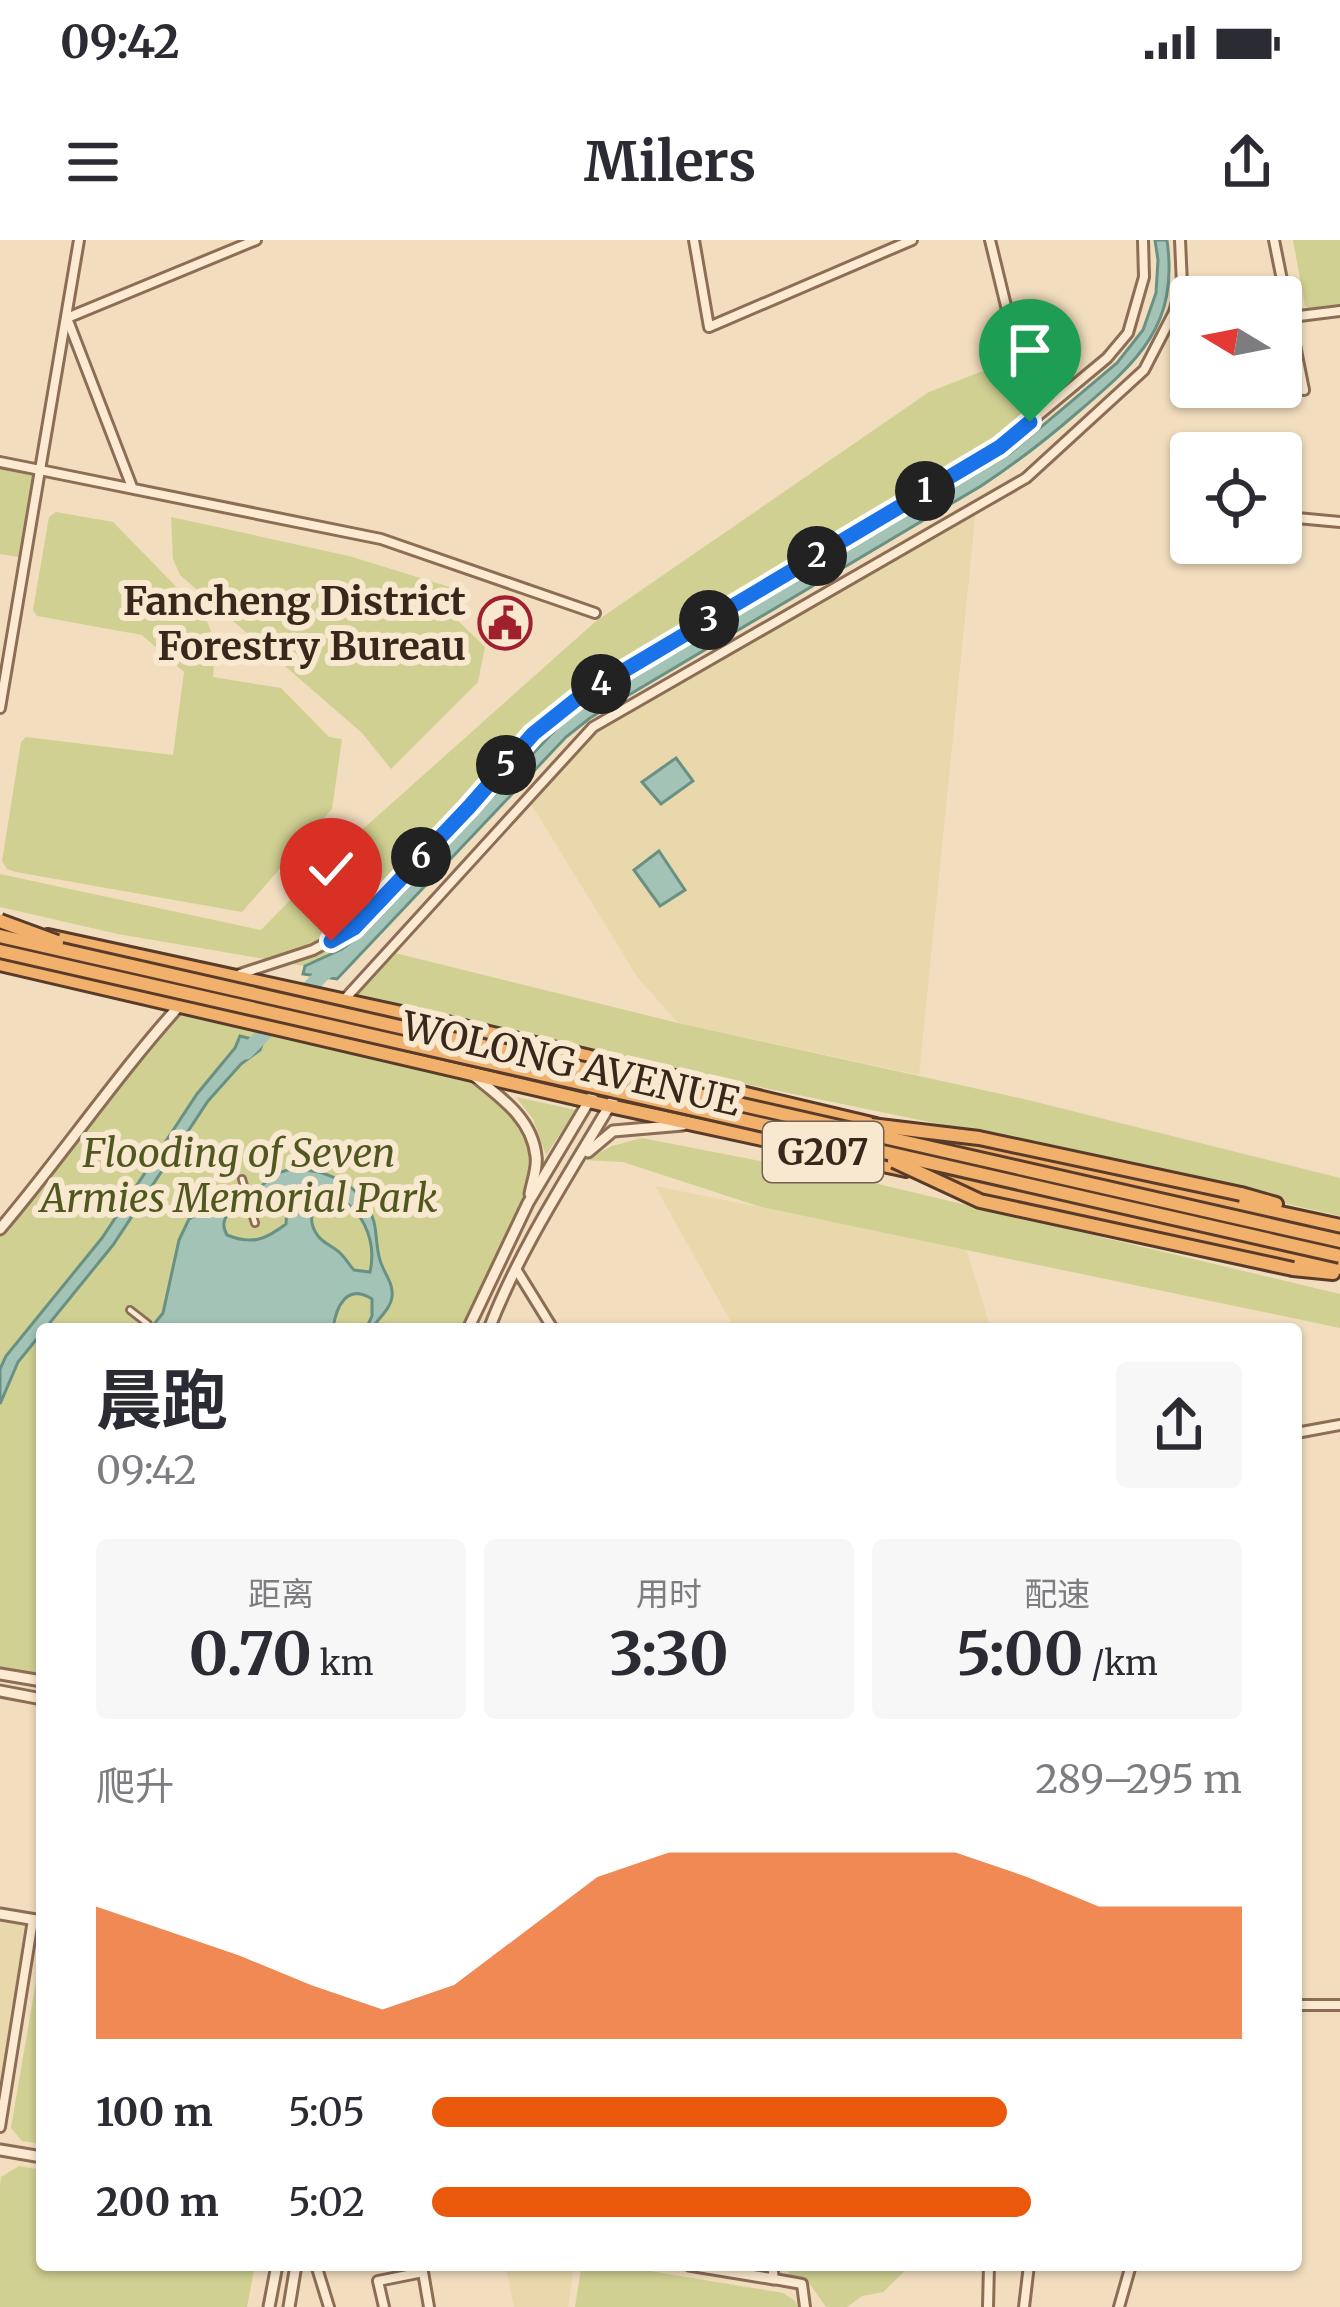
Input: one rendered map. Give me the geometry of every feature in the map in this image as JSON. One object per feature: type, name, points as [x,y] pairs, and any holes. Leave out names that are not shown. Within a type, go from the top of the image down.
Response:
[{"type":"highway","name":"WOLONG AVENUE","points":[[0,923],[884,1127],[1340,1225]]},
{"type":"highway","points":[[0,923],[101,966]]},
{"type":"highway","points":[[0,936],[101,966],[871,1151],[1340,1256]]},
{"type":"highway","points":[[0,951],[101,966],[812,1119],[1340,1241]]},
{"type":"highway","name":"WOLONG AVENUE","points":[[0,963],[1340,1271]]},
{"type":"highway","points":[[0,963],[101,966]]},
{"type":"highway","points":[[812,1119],[979,1138],[1241,1194],[1340,1225]]},
{"type":"highway","points":[[871,1151],[980,1202],[1292,1269],[1340,1271]]},
{"type":"street","points":[[0,708],[79,240]]},
{"type":"street","points":[[67,318],[256,240]]},
{"type":"street","points":[[694,240],[709,327],[908,241]]},
{"type":"street","points":[[990,240],[1016,347]]},
{"type":"street","points":[[233,977],[313,950],[354,928],[533,734],[578,698],[1000,447],[1107,358],[1128,333],[1144,277],[1143,240]]},
{"type":"street","points":[[336,1000],[593,727],[1026,478],[1144,370],[1174,312],[1182,285],[1180,240]]},
{"type":"street","points":[[1274,240],[1282,276]]},
{"type":"street","points":[[1302,316],[1340,311]]},
{"type":"street","points":[[67,318],[133,489]]},
{"type":"street","points":[[1302,379],[1304,390]]},
{"type":"street","points":[[0,462],[381,539],[595,613]]},
{"type":"street","points":[[1302,519],[1340,523]]},
{"type":"street","points":[[0,1229],[181,1005]]},
{"type":"street","points":[[470,1323],[528,1203],[615,1062]]},
{"type":"street","points":[[492,1323],[562,1185],[633,1067]]},
{"type":"street","points":[[469,1072],[514,1108],[531,1135],[537,1160],[528,1203]]},
{"type":"street","points":[[562,1185],[593,1145],[613,1131],[699,1125]]},
{"type":"street","points":[[242,1179],[255,1223]]},
{"type":"street","points":[[516,1269],[550,1323]]},
{"type":"street","points":[[130,1310],[147,1323]]},
{"type":"street","points":[[1302,1432],[1340,1425]]},
{"type":"street","points":[[0,1674],[36,1680]]},
{"type":"street","points":[[0,1691],[36,1698]]},
{"type":"street","points":[[0,1914],[36,1920]]},
{"type":"street","points":[[0,2127],[36,1931]]},
{"type":"street","points":[[1302,2006],[1340,2005]]},
{"type":"street","points":[[0,2150],[36,2156]]},
{"type":"street","points":[[269,2307],[276,2271]]},
{"type":"street","points":[[289,2307],[295,2271]]},
{"type":"street","points":[[318,2271],[329,2307]]},
{"type":"street","points":[[725,2271],[802,2284],[806,2307]]},
{"type":"street","points":[[773,2271],[774,2279]]},
{"type":"street","points":[[988,2307],[989,2271]]},
{"type":"street","points":[[1024,2307],[1028,2271]]},
{"type":"street","points":[[1119,2307],[1129,2271]]},
{"type":"street","points":[[384,2307],[378,2281],[424,2272],[430,2307]]},
{"type":"shaded area","points":[[1155,240],[1167,240],[1169,270],[1160,319],[1136,358],[1100,393],[981,486],[590,718],[566,737],[337,979],[303,974],[305,966],[342,949],[366,931],[584,705],[1009,454],[1117,363],[1143,330],[1156,293]]},
{"type":"shaded area","points":[[977,498],[919,1075],[678,1023],[638,978],[525,794],[589,726],[608,713]]},
{"type":"shaded area","points":[[676,758],[693,781],[661,804],[642,782]]},
{"type":"shaded area","points":[[659,851],[685,890],[660,906],[634,870]]},
{"type":"shaded area","points":[[240,1036],[263,1042],[208,1101],[113,1245],[50,1323],[36,1323],[36,1340],[18,1362],[0,1404],[0,1369],[6,1356],[102,1238],[197,1094]]},
{"type":"shaded area","points":[[291,1169],[330,1176],[352,1189],[369,1209],[392,1292],[389,1306],[376,1323],[369,1323],[372,1299],[356,1294],[344,1299],[334,1323],[155,1323],[163,1313],[179,1240],[189,1219],[209,1207],[230,1208],[247,1200],[274,1174]],"holes":[[[328,1196],[358,1215],[369,1236],[370,1272],[354,1270],[314,1230],[312,1213],[318,1203]],[[272,1197],[287,1205],[286,1224],[271,1234],[244,1240],[227,1235],[224,1224],[229,1212]]]},
{"type":"shaded area","points":[[655,1186],[966,1249],[989,1323],[732,1323]]},
{"type":"shaded area","points":[[0,1914],[33,1920],[0,2127]]},
{"type":"shaded area","points":[[506,2271],[573,2271],[568,2307],[514,2307]]},
{"type":"green space","points":[[1293,240],[1340,240],[1340,304],[1305,306]]},
{"type":"green space","points":[[1011,360],[1030,422],[1000,447],[584,705],[366,931],[342,949],[305,966],[118,934],[0,907],[0,874],[261,930],[336,853],[595,622],[929,392]]},
{"type":"green space","points":[[0,462],[40,470],[24,558],[0,554]]},
{"type":"green space","points":[[56,512],[113,522],[203,614],[214,644],[213,677],[281,688],[329,737],[342,739],[332,809],[242,912],[16,872],[2,861],[21,742],[26,737],[173,755],[184,672],[142,635],[37,616],[33,610],[49,517]]},
{"type":"green space","points":[[171,517],[349,556],[456,589],[451,614],[485,647],[478,682],[391,769],[362,733],[180,575],[173,559]]},
{"type":"green space","points":[[387,951],[1340,1178],[1340,1216],[925,1121],[343,1001]]},
{"type":"green space","name":"Flooding of Seven Armies Memorial Park","points":[[180,1005],[468,1072],[510,1113],[533,1167],[528,1203],[471,1323],[36,1323],[36,1680],[0,1674],[0,1232]]},
{"type":"green space","points":[[516,1097],[576,1110],[546,1155],[533,1119]]},
{"type":"green space","points":[[642,1138],[878,1184],[1340,1294],[1340,1328],[761,1207],[623,1162],[585,1160]]},
{"type":"green space","points":[[36,1981],[36,2143],[22,2141],[11,2128]]},
{"type":"green space","points":[[19,2166],[36,2169],[36,2271],[254,2271],[247,2307],[0,2307],[1,2177]]},
{"type":"green space","points":[[581,2271],[650,2271],[783,2293],[798,2307],[575,2307]]},
{"type":"green space","points":[[789,2271],[905,2271],[883,2292],[862,2296],[847,2307],[826,2307],[807,2280],[789,2276]]},
{"type":"waterway","points":[[246,1052],[336,965]]},
{"type":"place","name":"Fancheng District Forestry Bureau","points":[[505,623]]},
{"type":"route","points":[[331,941],[354,928],[533,734],[578,698],[1000,447],[1030,422]]}]
